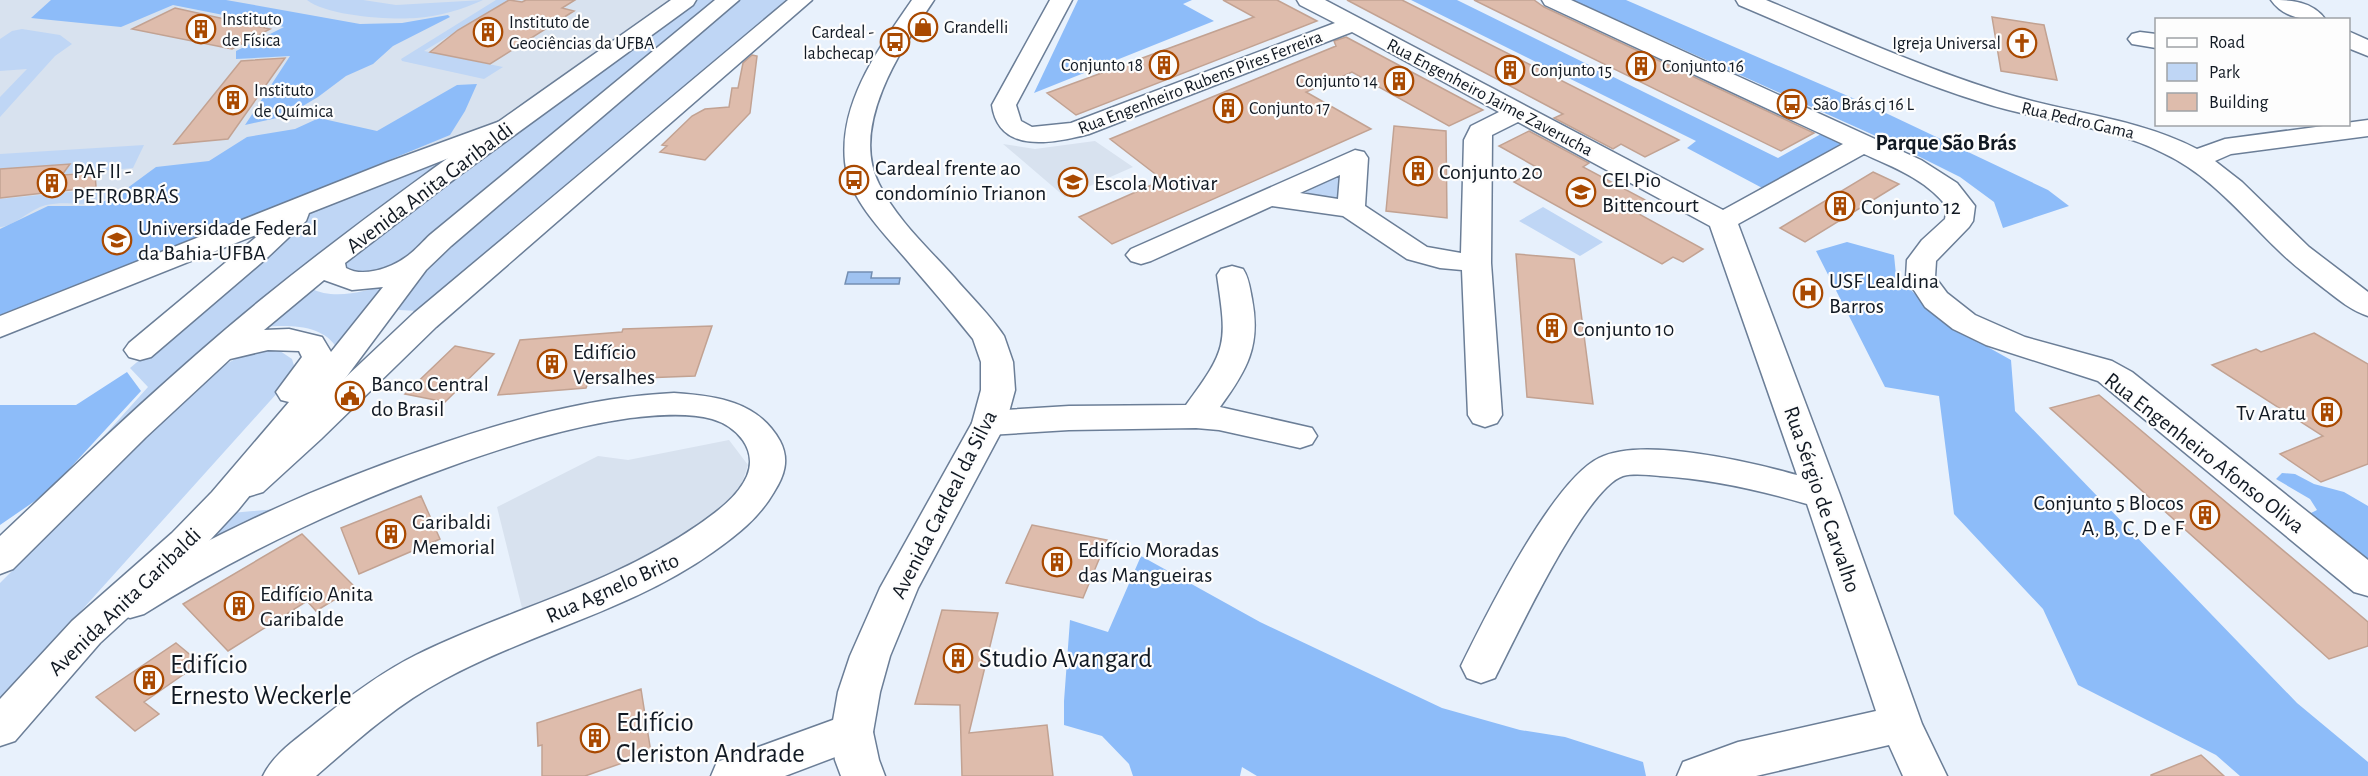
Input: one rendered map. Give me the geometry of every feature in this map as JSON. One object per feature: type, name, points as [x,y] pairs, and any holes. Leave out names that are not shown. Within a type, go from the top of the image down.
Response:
[{"type":"street","name":"Avenida Anita Garibaldi","points":[[0,728],[86,632],[184,543],[225,501],[308,404],[409,273],[441,240],[728,0]]},
{"type":"street","name":"Avenida Anita Garibaldi","points":[[225,501],[259,476],[309,432],[425,320],[801,0]]},
{"type":"street","name":"Avenida Cardeal da Silva","points":[[863,776],[857,760],[852,732],[860,692],[885,620],[988,423],[998,390],[997,362],[988,336],[899,234],[866,188],[858,161],[859,135],[866,100],[873,81],[923,0]]},
{"type":"street","name":"Rua Engenheiro Rubens Pires Ferreira","points":[[1061,0],[1004,105],[1007,123],[1031,135],[1062,134],[1080,129],[1353,24]]},
{"type":"street","name":"Rua Engenheiro Jaime Zaverucha","points":[[1308,0],[1723,221]]},
{"type":"street","name":"Rua Engenheiro Afonso Oliva","points":[[1553,0],[1933,177],[1950,190],[1959,201],[1963,211],[1954,229],[1932,244],[1923,255],[1920,266],[1925,287],[1935,300],[1972,327],[2004,341],[2108,372],[2368,581]]},
{"type":"street","name":"Rua Pedro Gama","points":[[1747,0],[1976,93],[2015,105],[2104,123],[2151,138],[2196,159],[2232,188],[2306,260],[2368,306]]},
{"type":"street","points":[[2282,0],[2312,18]]},
{"type":"street","name":"Avenida Anita Garibaldi","points":[[0,559],[218,352],[330,262],[506,128],[683,1]]},
{"type":"street","points":[[2350,39],[2368,49]]},
{"type":"street","points":[[2350,56],[2368,56]]},
{"type":"street","points":[[1485,415],[1476,263],[1477,140],[1480,131],[1518,112]]},
{"type":"street","points":[[2104,123],[2262,141]]},
{"type":"street","points":[[0,327],[229,235],[506,128]]},
{"type":"street","points":[[2196,159],[2225,147],[2368,128]]},
{"type":"street","points":[[1723,221],[1862,144]]},
{"type":"street","points":[[1141,255],[1355,159],[1351,209]]},
{"type":"street","points":[[1269,197],[1351,209],[1417,253],[1440,259],[1476,263]]},
{"type":"street","points":[[140,350],[267,244],[306,205]]},
{"type":"street","name":"Rua Sérgio de Carvalho","points":[[1723,221],[1822,495],[1901,724],[1925,776]]},
{"type":"street","points":[[229,235],[267,244]]},
{"type":"street","points":[[330,262],[332,272],[340,279],[353,282],[409,273],[397,304],[398,311],[403,316],[425,320]]},
{"type":"street","points":[[1196,416],[1230,366],[1237,349],[1239,322],[1232,275]]},
{"type":"street","points":[[86,632],[308,375],[318,357],[310,344],[285,338],[260,340],[218,352]]},
{"type":"street","name":"Rua Agnelo Brito","points":[[86,632],[149,591],[200,562],[348,491],[527,428],[579,416],[664,406],[708,408],[729,413],[746,423],[761,438],[770,459],[764,478],[750,501],[695,548],[661,570],[488,640],[427,668],[344,727],[285,776]]},
{"type":"street","points":[[988,423],[1069,418],[1196,416],[1219,418],[1300,436]]},
{"type":"street","points":[[1481,666],[1545,546],[1587,488],[1610,466],[1642,462],[1722,469],[1822,495]]},
{"type":"street","name":"Rua Agnelo Brito","points":[[225,501],[290,501],[348,491]]},
{"type":"street","points":[[1699,776],[1738,761],[1901,724]]},
{"type":"street","points":[[733,776],[852,732]]},
{"type":"shaded area","name":"Universidade Federal da Bahia-UFBA","points":[[0,0],[672,0],[466,145],[0,334]]},
{"type":"shaded area","points":[[51,0],[226,0],[360,24],[402,23],[448,15],[450,17],[393,46],[373,64],[346,76],[318,97],[286,116],[245,125],[290,56],[236,59],[236,51],[284,27],[173,5],[121,27],[31,18]]},
{"type":"shaded area","points":[[1078,0],[1192,0],[1183,4],[1214,21],[1034,93]]},
{"type":"shaded area","points":[[1411,0],[1457,0],[1778,158],[1821,134],[1845,144],[1766,190],[1687,148],[1696,141]]},
{"type":"shaded area","points":[[1573,0],[1626,0],[1871,106],[2048,190],[2069,206],[2003,228],[1994,202],[1960,177],[1898,146]]},
{"type":"shaded area","points":[[477,84],[465,111],[450,135],[273,208],[0,315],[0,229],[48,206],[95,206],[122,192],[156,167],[209,161],[247,137],[295,129],[319,118],[377,131],[457,85]]},
{"type":"shaded area","name":"Escola Motivar","points":[[1095,141],[1133,167],[1065,197],[1003,144],[1035,149]]},
{"type":"shaded area","points":[[1847,242],[1894,255],[1896,275],[1943,322],[2011,360],[2015,411],[2297,703],[2368,762],[2368,776],[2240,776],[2216,755],[2078,685],[2043,609],[1954,514],[1939,396],[1885,387],[1816,251]]},
{"type":"shaded area","points":[[848,272],[872,272],[871,278],[900,278],[899,284],[845,284]]},
{"type":"shaded area","points":[[127,372],[141,391],[48,492],[0,525],[0,405],[76,405]]},
{"type":"shaded area","points":[[729,440],[748,465],[740,489],[710,526],[524,616],[497,507],[598,456],[628,460]]},
{"type":"shaded area","points":[[2282,473],[2295,474],[2314,484],[2344,492],[2368,506],[2368,573],[2307,515],[2317,510],[2310,499],[2276,479]]},
{"type":"shaded area","points":[[1141,556],[1260,622],[1442,708],[1520,730],[1565,737],[1643,762],[1646,776],[1257,776],[1242,767],[1240,776],[1133,776],[1129,764],[1102,736],[1064,725],[1064,701],[1070,620],[1108,632]]},
{"type":"green space","points":[[307,0],[363,0],[396,5],[483,0],[441,14],[404,18],[343,13],[329,10]]},
{"type":"green space","points":[[496,0],[509,0],[424,51],[503,67],[484,79],[402,61],[401,59]]},
{"type":"green space","points":[[696,0],[715,0],[392,268],[368,277],[345,269],[347,259]]},
{"type":"green space","points":[[740,0],[793,0],[418,311],[399,310],[398,297],[421,266]]},
{"type":"green space","points":[[22,29],[60,35],[72,44],[55,56],[0,117],[0,97],[27,69],[0,71],[0,39],[12,31]]},
{"type":"green space","points":[[144,145],[133,168],[64,174],[71,164],[0,169],[0,154]]},
{"type":"green space","points":[[461,150],[68,476],[148,387],[130,368],[285,238],[313,211]]},
{"type":"green space","points":[[1342,174],[1340,202],[1294,195]]},
{"type":"green space","points":[[110,188],[116,190],[114,195],[104,200],[86,204],[46,205],[11,224],[0,227],[0,199]]},
{"type":"green space","points":[[1543,207],[1603,242],[1580,256],[1519,221]]},
{"type":"green space","points":[[390,284],[338,350],[332,341],[315,331],[284,326],[263,327],[310,288],[330,294],[350,294]]},
{"type":"green space","points":[[263,350],[280,351],[292,359],[295,369],[288,381],[0,701],[0,583],[128,455],[221,367],[244,354]]},
{"type":"green space","points":[[277,509],[182,562],[231,513]]},
{"type":"building","name":"Instituto de Geociências da UFBA","points":[[509,0],[522,2],[526,0],[575,0],[562,8],[574,11],[490,64],[430,52],[458,30]]},
{"type":"building","name":"Conjunto 18","points":[[1223,0],[1277,0],[1317,21],[1076,115],[1047,93],[1254,17]]},
{"type":"building","name":"Conjunto 15","points":[[1347,0],[1402,0],[1679,140],[1645,157],[1621,144],[1613,149],[1554,118],[1563,114]]},
{"type":"building","name":"Conjunto 16","points":[[1474,0],[1534,0],[1544,7],[1814,133],[1781,151]]},
{"type":"building","name":"Instituto de Física","points":[[175,8],[270,29],[232,49],[132,29]]},
{"type":"building","name":"Igreja Universal","points":[[1992,17],[2044,25],[2057,80],[2001,71]]},
{"type":"building","points":[[1346,37],[1483,110],[1449,126],[1352,72],[1306,92],[1371,129],[1112,244],[1079,217],[1163,180],[1110,139],[1336,46],[1334,41]]},
{"type":"building","points":[[752,55],[757,56],[750,113],[705,160],[660,152],[667,146],[662,145],[692,116],[705,109],[729,107],[732,88],[738,88],[743,63]]},
{"type":"building","name":"Instituto de Química","points":[[285,58],[228,139],[174,144],[241,61]]},
{"type":"building","name":"Conjunto 20","points":[[1394,126],[1446,131],[1447,218],[1386,211]]},
{"type":"building","name":"CEI Pio Bittencourt","points":[[1529,131],[1589,163],[1583,167],[1651,203],[1637,213],[1703,249],[1683,262],[1673,257],[1662,264],[1514,182],[1538,168],[1499,146]]},
{"type":"building","name":"PAF II - PETROBRÁS","points":[[70,164],[62,175],[95,173],[96,187],[0,198],[0,169]]},
{"type":"building","name":"Conjunto 12","points":[[1873,172],[1899,184],[1805,242],[1780,228]]},
{"type":"building","name":"Conjunto 10","points":[[1516,254],[1574,259],[1593,404],[1527,397]]},
{"type":"building","points":[[712,326],[695,376],[589,380],[586,388],[498,395],[520,340],[622,332],[623,329]]},
{"type":"building","name":"Tv Aratu","points":[[2314,333],[2368,364],[2368,464],[2321,482],[2280,454],[2323,436],[2212,365],[2256,349],[2261,352]]},
{"type":"building","points":[[455,346],[494,354],[445,402],[405,394]]},
{"type":"building","name":"Conjunto 5 Blocos A, B, C, D e F","points":[[2099,395],[2368,622],[2368,646],[2329,659],[2050,408]]},
{"type":"building","name":"Garibaldi Memorial","points":[[421,496],[440,539],[359,574],[341,528]]},
{"type":"building","name":"Edifício Moradas das Mangueiras","points":[[1032,525],[1107,540],[1083,598],[1006,583]]},
{"type":"building","points":[[302,534],[355,587],[316,611],[307,601],[228,651],[183,604]]},
{"type":"building","points":[[942,610],[998,613],[969,733],[1047,725],[1053,776],[962,776],[960,705],[915,704]]},
{"type":"building","name":"Edifício Ernesto Weckerle","points":[[176,643],[200,663],[144,702],[159,714],[135,731],[96,697]]},
{"type":"building","name":"Edifício Cleriston Andrade","points":[[641,689],[651,753],[585,776],[542,776],[542,745],[538,746],[537,723]]},
{"type":"building","points":[[2201,755],[2224,776],[2151,776],[2151,775]]},
{"type":"place","name":"Grandelli","points":[[923,27]]},
{"type":"place","name":"Instituto de Física","points":[[201,29]]},
{"type":"place","name":"Instituto de Geociências da UFBA","points":[[488,32]]},
{"type":"place","name":"Cardeal - labchecap","points":[[895,42]]},
{"type":"place","name":"Igreja Universal","points":[[2022,43]]},
{"type":"place","name":"Conjunto 18","points":[[1164,65]]},
{"type":"place","name":"Conjunto 16","points":[[1641,66]]},
{"type":"place","name":"Conjunto 15","points":[[1510,70]]},
{"type":"place","name":"Conjunto 14","points":[[1399,81]]},
{"type":"place","name":"Instituto de Química","points":[[233,100]]},
{"type":"place","name":"São Brás cj 16 L","points":[[1792,104]]},
{"type":"place","name":"Conjunto 17","points":[[1228,108]]},
{"type":"place","name":"Conjunto 20","points":[[1418,171]]},
{"type":"place","name":"Cardeal frente ao condomínio Trianon","points":[[854,180]]},
{"type":"place","name":"Escola Motivar","points":[[1073,182]]},
{"type":"place","name":"PAF II - PETROBRÁS","points":[[52,183]]},
{"type":"place","name":"CEI Pio Bittencourt","points":[[1581,192]]},
{"type":"place","name":"Conjunto 12","points":[[1840,206]]},
{"type":"place","name":"Universidade Federal da Bahia-UFBA","points":[[117,240]]},
{"type":"place","name":"USF Lealdina Barros","points":[[1808,293]]},
{"type":"place","name":"Conjunto 10","points":[[1552,328]]},
{"type":"place","name":"Edifício Versalhes","points":[[552,364]]},
{"type":"place","name":"Banco Central do Brasil","points":[[350,396]]},
{"type":"place","name":"Tv Aratu","points":[[2327,412]]},
{"type":"place","name":"Conjunto 5 Blocos A, B, C, D e F","points":[[2205,515]]},
{"type":"place","name":"Garibaldi Memorial","points":[[391,534]]},
{"type":"place","name":"Edifício Moradas das Mangueiras","points":[[1057,562]]},
{"type":"place","name":"Edifício Anita Garibalde","points":[[239,606]]},
{"type":"place","name":"Studio Avangard","points":[[958,658]]},
{"type":"place","name":"Edifício Ernesto Weckerle","points":[[149,680]]},
{"type":"place","name":"Edifício Cleriston Andrade","points":[[595,738]]},
{"type":"district","name":"Parque São Brás","points":[[1946,142]]}]
